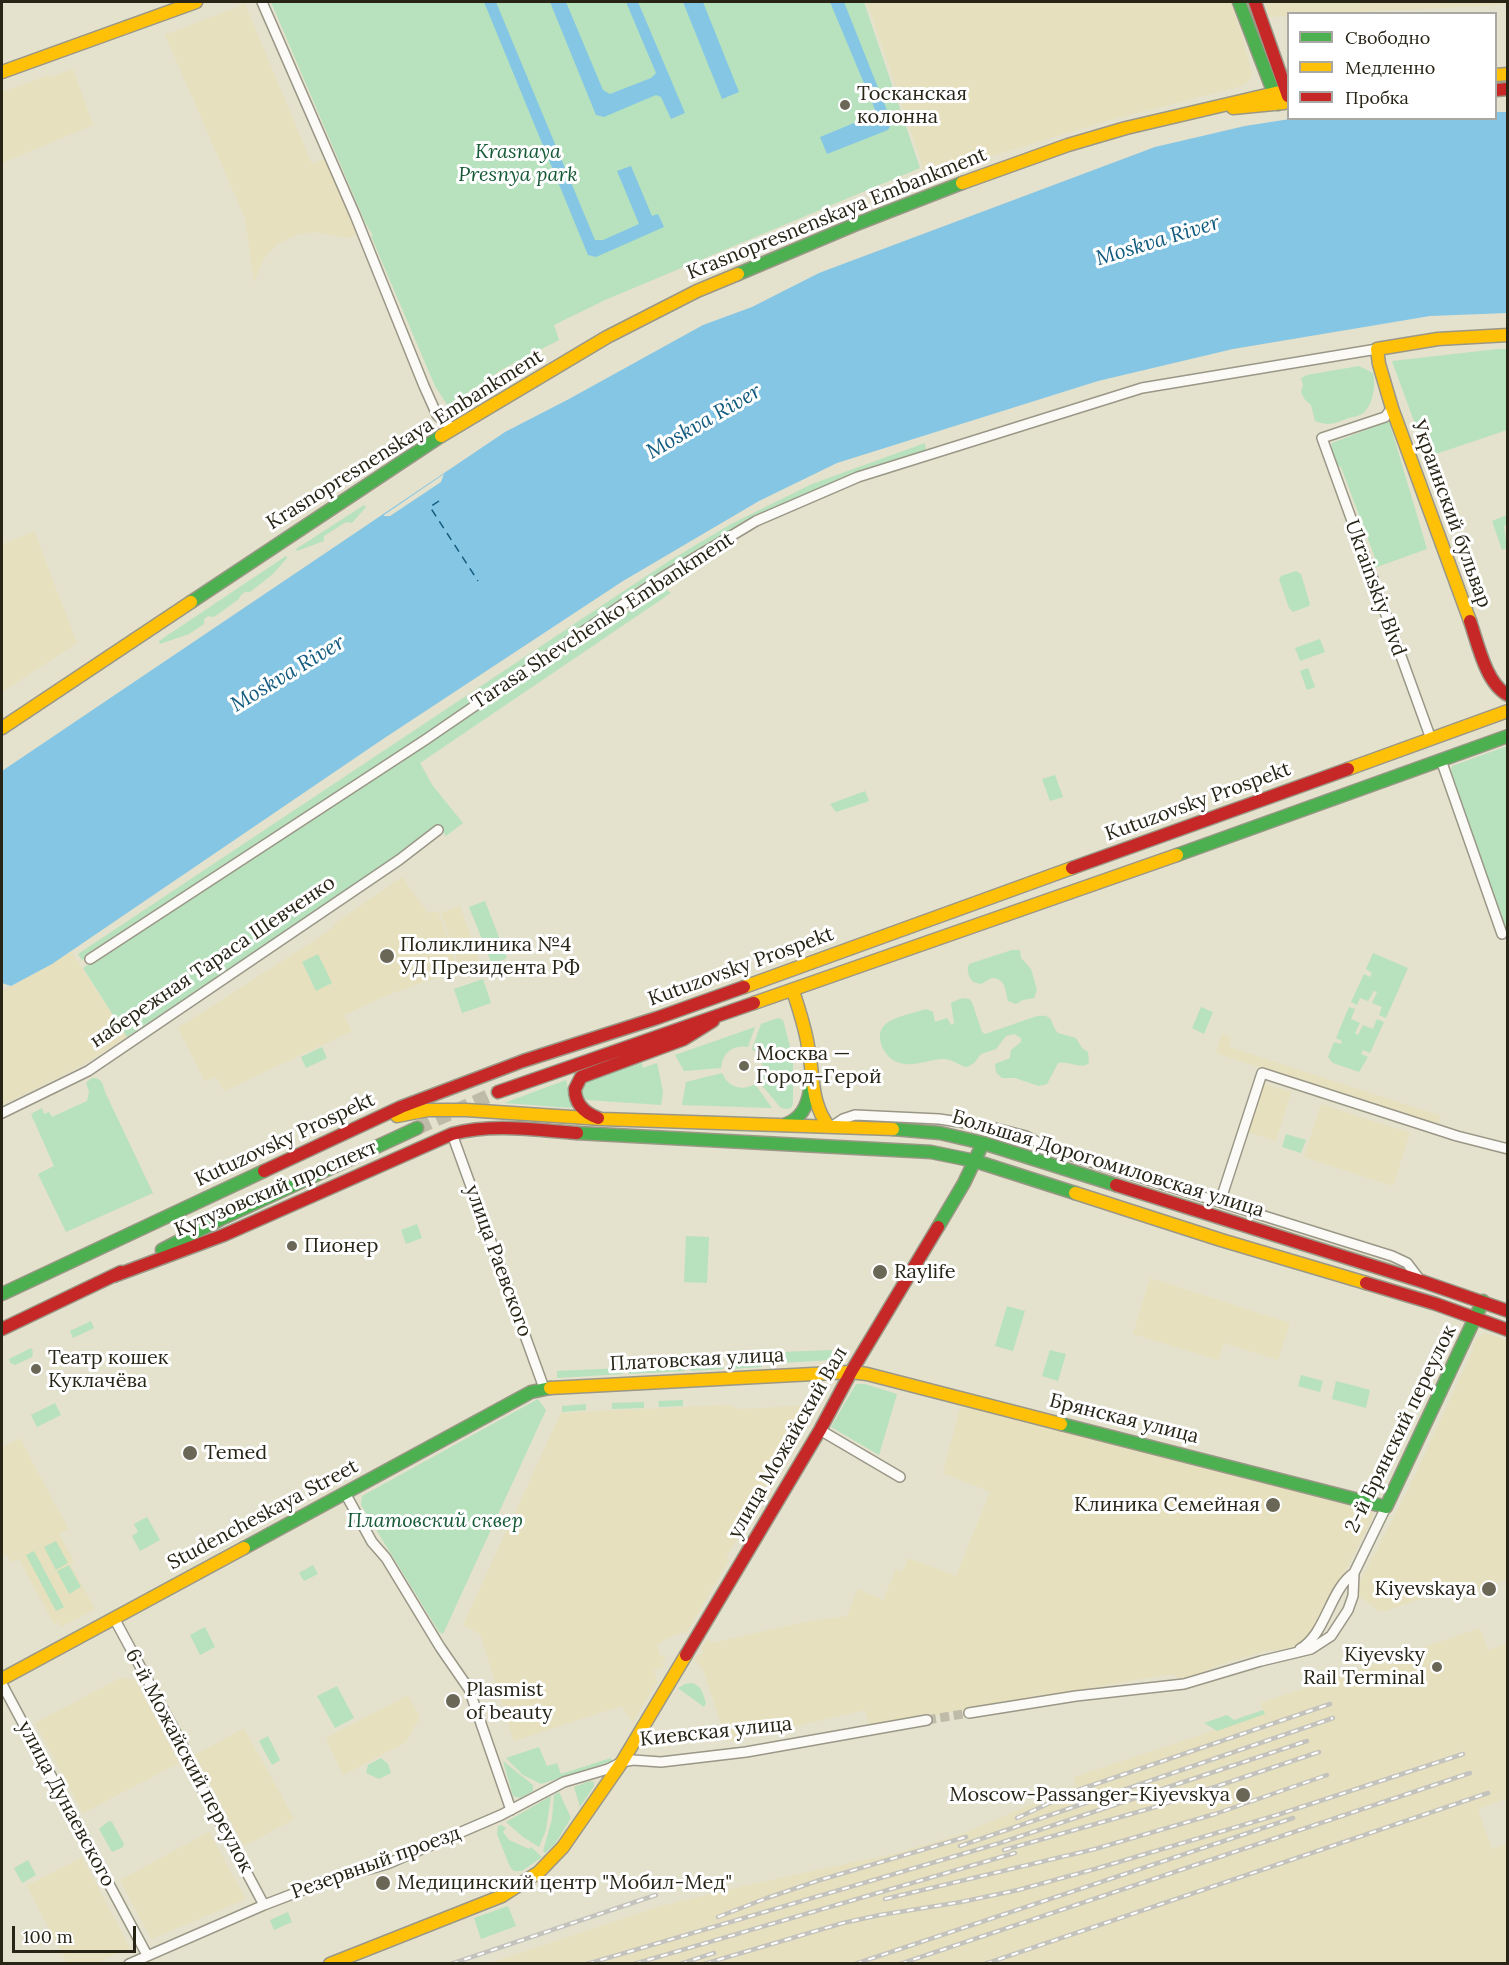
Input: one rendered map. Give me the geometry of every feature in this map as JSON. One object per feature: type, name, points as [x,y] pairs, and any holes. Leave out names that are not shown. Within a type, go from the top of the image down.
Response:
[{"type":"main road","points":[[2,72],[196,2]]},
{"type":"main road","points":[[1239,2],[1284,96]]},
{"type":"main road","points":[[1255,2],[1284,96]]},
{"type":"main road","name":"Krasnopresnenskaya Embankment","points":[[2,728],[133,638],[452,428],[607,337],[697,291],[854,225],[1068,145],[1193,111],[1284,96]]},
{"type":"main road","points":[[1377,349],[1438,339],[1508,335]]},
{"type":"main road","name":"Украинский бульвар","points":[[1377,349],[1392,408],[1482,655],[1494,684],[1498,690],[1508,695]]},
{"type":"main road","name":"Kutuzovsky Prospekt","points":[[2,1294],[360,1126],[440,1091],[523,1061],[657,1018],[1508,711]]},
{"type":"main road","name":"Kutuzovsky Prospekt","points":[[498,1092],[793,991],[1508,736]]},
{"type":"main road","points":[[779,1126],[792,1122],[803,1114],[811,1082],[810,1056],[804,1025],[793,991]]},
{"type":"main road","points":[[602,1119],[585,1113],[580,1108],[574,1090],[581,1077],[684,1039],[726,1013]]},
{"type":"main road","points":[[811,1082],[819,1114],[830,1127]]},
{"type":"main road","name":"Большая Дорогомиловская улица","points":[[360,1126],[428,1110],[466,1110],[602,1119],[940,1133],[983,1143],[1422,1281],[1508,1311]]},
{"type":"main road","points":[[2,1329],[114,1276],[221,1219],[417,1128]]},
{"type":"main road","name":"Большая Дорогомиловская улица","points":[[452,1134],[475,1128],[931,1152],[975,1161],[1221,1240],[1416,1298],[1508,1330]]},
{"type":"main road","name":"Кутузовский проспект","points":[[114,1276],[224,1235],[452,1134]]},
{"type":"main road","name":"улица Можайский Вал","points":[[622,1762],[820,1430],[851,1372],[964,1183],[983,1143]]},
{"type":"main road","name":"2-й Брянский переулок","points":[[1386,1507],[1483,1301]]},
{"type":"main road","name":"Платовская улица","points":[[544,1388],[851,1372]]},
{"type":"main road","name":"Брянская улица","points":[[851,1372],[867,1374],[1386,1507]]},
{"type":"main road","name":"Studencheskaya Street","points":[[2,1679],[531,1392],[544,1388]]},
{"type":"main road","name":"Киевская улица","points":[[330,1964],[502,1896],[539,1872],[563,1847],[622,1762]]},
{"type":"street","points":[[262,2],[355,215],[424,386],[437,415],[452,428]]},
{"type":"street","name":"Tarasa Shevchenko Embankment","points":[[90,959],[425,740],[663,577],[756,521],[858,477],[1142,388],[1377,349]]},
{"type":"street","name":"Украинский бульвар","points":[[1322,438],[1385,417],[1392,408]]},
{"type":"street","name":"Ukrainskiy Blvd","points":[[1322,438],[1431,739]]},
{"type":"street","points":[[1441,760],[1502,934]]},
{"type":"street","name":"набережная Тараса Шевченко","points":[[2,1113],[88,1071],[389,867],[438,830]]},
{"type":"street","points":[[1220,1202],[1262,1073],[1457,1136],[1508,1149]]},
{"type":"street","points":[[830,1127],[848,1117],[862,1115],[939,1119],[1001,1128],[1034,1140],[1053,1150],[1401,1260],[1412,1268],[1427,1286],[1428,1292],[1424,1298],[1416,1298]]},
{"type":"street","name":"улица Раевского","points":[[452,1134],[544,1388]]},
{"type":"street","points":[[820,1430],[900,1477]]},
{"type":"street","points":[[345,1493],[372,1542],[386,1558],[440,1647],[469,1689],[511,1810]]},
{"type":"street","name":"2-й Брянский переулок","points":[[1294,1653],[1314,1638],[1345,1581],[1354,1573],[1386,1507]]},
{"type":"street","name":"2-й Брянский переулок","points":[[1294,1653],[1311,1649],[1326,1640],[1341,1623],[1353,1596],[1354,1573]]},
{"type":"street","points":[[1335,1599],[1337,1610],[1341,1612],[1348,1610]]},
{"type":"street","name":"6-й Можайский переулок","points":[[114,1618],[182,1744],[191,1768],[264,1905]]},
{"type":"street","points":[[969,1713],[1076,1696],[1184,1684],[1294,1653]]},
{"type":"street","name":"улица Дунаевского","points":[[2,1684],[147,1955]]},
{"type":"street","name":"Киевская улица","points":[[622,1762],[633,1760],[661,1762],[746,1752],[927,1720]]},
{"type":"street","name":"Резервный проезд","points":[[129,1964],[264,1905],[324,1882],[387,1864],[511,1810],[564,1782],[608,1769],[622,1762]]},
{"type":"shaded area","points":[[867,2],[1231,2],[1252,73],[1250,80],[1242,86],[1107,121],[926,176]]},
{"type":"shaded area","points":[[1264,2],[1503,2],[1503,5],[1357,12],[1287,12],[1287,16],[1269,17]]},
{"type":"shaded area","points":[[245,4],[312,164],[328,157],[359,233],[348,238],[314,232],[296,235],[276,245],[263,260],[254,283],[245,218],[165,35]]},
{"type":"shaded area","points":[[73,69],[93,125],[2,163],[2,92]]},
{"type":"shaded area","points":[[34,531],[77,643],[2,692],[2,543]]},
{"type":"shaded area","points":[[402,877],[428,913],[438,911],[458,970],[390,994],[344,1015],[352,1031],[224,1091],[220,1082],[214,1077],[205,1081],[178,1028],[312,942]]},
{"type":"shaded area","points":[[460,906],[483,971],[464,978],[441,913]]},
{"type":"shaded area","points":[[71,951],[127,1037],[81,1066],[2,1105],[2,991]]},
{"type":"shaded area","points":[[1222,1034],[1231,1038],[1229,1047],[1441,1116],[1438,1125],[1216,1053]]},
{"type":"shaded area","points":[[1261,1083],[1291,1092],[1276,1141],[1245,1131]]},
{"type":"shaded area","points":[[1321,1104],[1410,1133],[1393,1186],[1304,1157]]},
{"type":"shaded area","points":[[1150,1278],[1290,1323],[1278,1360],[1224,1343],[1218,1360],[1133,1334]]},
{"type":"shaded area","points":[[1486,1333],[1501,1338],[1507,1343],[1507,1579],[1477,1590],[1468,1582],[1386,1611],[1379,1611],[1358,1595],[1361,1579],[1407,1492],[1473,1350],[1475,1339]]},
{"type":"shaded area","points":[[962,1401],[1371,1507],[1373,1517],[1311,1637],[1300,1646],[1262,1652],[1219,1665],[1189,1679],[1182,1679],[1171,1674],[870,1726],[865,1710],[727,1742],[704,1672],[695,1659],[698,1654],[702,1653],[701,1648],[707,1639],[712,1643],[805,1622],[847,1616],[858,1589],[883,1600],[896,1569],[902,1572],[908,1558],[956,1576],[990,1492],[943,1473]]},
{"type":"shaded area","points":[[728,1405],[739,1409],[813,1405],[726,1558],[729,1560],[685,1635],[683,1632],[657,1644],[660,1656],[664,1655],[666,1660],[662,1662],[664,1667],[654,1670],[657,1682],[633,1722],[621,1706],[514,1741],[480,1634],[463,1625],[561,1413]]},
{"type":"shaded area","points":[[20,1438],[68,1529],[59,1534],[74,1561],[70,1564],[95,1609],[61,1627],[58,1622],[54,1624],[19,1559],[11,1562],[7,1555],[2,1555],[2,1448]]},
{"type":"shaded area","points":[[1480,1628],[1488,1650],[1507,1643],[1507,1798],[1478,1809],[1492,1849],[1507,1844],[1507,1963],[487,1964],[661,1906],[897,1853],[965,1833],[1076,1785],[1074,1777],[1264,1714],[1261,1703]]},
{"type":"shaded area","points":[[120,1678],[135,1680],[179,1763],[83,1813],[35,1723]]},
{"type":"shaded area","points":[[408,1695],[420,1717],[406,1742],[343,1775],[326,1738]]},
{"type":"shaded area","points":[[244,1728],[294,1819],[244,1846],[195,1755]]},
{"type":"shaded area","points":[[209,1832],[246,1899],[151,1939],[120,1880]]},
{"type":"shaded area","points":[[82,1857],[130,1948],[96,1963],[67,1963],[27,1886]]},
{"type":"green space","name":"Krasnaya Presnya park","points":[[271,2],[864,2],[920,168],[605,300],[554,325],[559,340],[501,370],[448,406],[435,386],[371,236],[373,236]]},
{"type":"green space","points":[[1507,349],[1507,430],[1427,457],[1392,361]]},
{"type":"green space","points":[[1359,366],[1373,373],[1374,390],[1368,408],[1360,415],[1334,423],[1324,424],[1315,421],[1311,405],[1301,392],[1303,385],[1301,378]]},
{"type":"green space","points":[[1389,421],[1427,549],[1374,568],[1372,562],[1375,558],[1341,467],[1335,465],[1331,452],[1332,443]]},
{"type":"green space","points":[[925,443],[926,450],[854,474],[754,518],[667,569],[409,746],[82,960],[78,954],[669,561],[731,524],[812,484]]},
{"type":"green space","points":[[364,505],[366,507],[352,523],[346,522],[324,536],[324,541],[297,551],[296,549]]},
{"type":"green space","points":[[1507,515],[1507,524],[1504,526],[1507,548],[1502,550],[1492,521]]},
{"type":"green space","points":[[286,556],[287,558],[273,574],[250,592],[245,592],[214,617],[208,616],[204,619],[204,624],[189,634],[160,644],[159,641]]},
{"type":"green space","points":[[1296,571],[1301,574],[1310,604],[1293,612],[1289,608],[1279,579],[1281,576]]},
{"type":"green space","points":[[664,588],[671,593],[420,763],[433,786],[463,823],[446,836],[439,827],[127,1037],[83,968]]},
{"type":"green space","points":[[1320,639],[1325,652],[1300,661],[1295,648]]},
{"type":"green space","points":[[1308,668],[1315,687],[1307,690],[1300,671]]},
{"type":"green space","points":[[1508,746],[1507,932],[1451,772],[1452,766]]},
{"type":"green space","points":[[1055,775],[1063,797],[1050,801],[1042,779]]},
{"type":"green space","points":[[865,791],[869,801],[836,812],[830,804]]},
{"type":"green space","points":[[485,901],[507,958],[492,964],[469,907]]},
{"type":"green space","points":[[1012,950],[1020,950],[1021,958],[1031,969],[1037,990],[1034,998],[1016,1004],[1008,1001],[1000,980],[992,978],[981,984],[973,982],[968,971],[969,964]]},
{"type":"green space","points":[[1373,953],[1408,968],[1386,1018],[1379,1015],[1382,1007],[1372,1003],[1377,992],[1374,991],[1368,1001],[1360,998],[1357,1005],[1351,1002],[1364,974],[1370,977],[1372,973],[1366,969]]},
{"type":"green space","points":[[318,954],[332,983],[316,991],[302,962]]},
{"type":"green space","points":[[483,979],[491,1003],[462,1013],[454,989]]},
{"type":"green space","points":[[962,998],[972,1002],[982,1032],[985,1034],[1037,1016],[1047,1016],[1058,1033],[1076,1038],[1082,1048],[1088,1052],[1089,1063],[1082,1066],[1058,1063],[1047,1084],[1039,1086],[1015,1078],[1002,1078],[996,1072],[995,1064],[1010,1058],[1011,1050],[1021,1042],[1021,1038],[1014,1034],[1006,1036],[996,1049],[981,1054],[974,1063],[967,1067],[945,1059],[905,1064],[894,1061],[885,1052],[880,1033],[887,1023],[926,1009],[933,1012],[935,1022],[947,1018],[951,1025],[954,1023],[951,1003]]},
{"type":"green space","points":[[1201,1007],[1213,1012],[1204,1034],[1192,1028]]},
{"type":"green space","points":[[1349,1007],[1355,1009],[1351,1019],[1360,1023],[1355,1033],[1358,1035],[1363,1025],[1373,1029],[1377,1019],[1384,1022],[1370,1053],[1363,1050],[1361,1054],[1368,1057],[1359,1072],[1333,1063],[1328,1057],[1334,1042],[1341,1044],[1342,1041],[1336,1038]]},
{"type":"green space","points":[[778,1018],[783,1020],[793,1058],[793,1101],[792,1107],[788,1109],[781,1108],[758,1081],[763,1068],[759,1056],[752,1049],[761,1024]]},
{"type":"green space","points":[[755,1027],[748,1047],[733,1048],[729,1051],[721,1068],[684,1071],[675,1055]]},
{"type":"green space","points":[[322,1047],[327,1058],[306,1068],[301,1057]]},
{"type":"green space","points":[[641,1061],[643,1068],[657,1063],[663,1091],[661,1105],[587,1100],[583,1097],[580,1086],[584,1081]]},
{"type":"green space","points":[[722,1073],[731,1085],[736,1087],[745,1088],[755,1084],[772,1108],[682,1105],[686,1082]]},
{"type":"green space","points":[[92,1078],[100,1080],[103,1084],[153,1193],[66,1232],[38,1174],[54,1166],[31,1114],[42,1108],[44,1114],[49,1112],[52,1117],[87,1101],[89,1092],[86,1083]]},
{"type":"green space","points":[[566,1080],[571,1108],[504,1103]]},
{"type":"green space","points":[[1286,1134],[1306,1140],[1301,1153],[1282,1147]]},
{"type":"green space","points":[[417,1224],[422,1238],[406,1244],[401,1230]]},
{"type":"green space","points":[[686,1236],[709,1237],[707,1283],[684,1282]]},
{"type":"green space","points":[[1007,1306],[1025,1311],[1013,1351],[995,1346]]},
{"type":"green space","points":[[91,1321],[94,1328],[73,1338],[70,1331]]},
{"type":"green space","points":[[31,1348],[32,1357],[15,1365],[10,1363],[9,1359]]},
{"type":"green space","points":[[832,1350],[832,1360],[781,1363],[780,1352]]},
{"type":"green space","points":[[1050,1350],[1066,1354],[1058,1381],[1042,1376]]},
{"type":"green space","points":[[761,1361],[762,1367],[729,1369],[729,1363]]},
{"type":"green space","points":[[723,1363],[723,1369],[691,1371],[690,1365]]},
{"type":"green space","points":[[685,1365],[685,1371],[629,1374],[629,1368]]},
{"type":"green space","points":[[622,1368],[623,1374],[557,1378],[557,1371]]},
{"type":"green space","points":[[1301,1375],[1323,1381],[1320,1392],[1298,1386]]},
{"type":"green space","points":[[1336,1381],[1370,1390],[1366,1408],[1332,1399]]},
{"type":"green space","points":[[856,1384],[865,1384],[897,1394],[879,1455],[831,1427]]},
{"type":"green space","name":"Платовский сквер","points":[[538,1399],[546,1410],[443,1634],[439,1632],[361,1505],[362,1496]]},
{"type":"green space","points":[[683,1400],[683,1406],[659,1407],[658,1401]]},
{"type":"green space","points":[[644,1402],[644,1408],[612,1409],[612,1403]]},
{"type":"green space","points":[[55,1403],[61,1415],[37,1427],[31,1415]]},
{"type":"green space","points":[[586,1404],[586,1410],[562,1412],[562,1406]]},
{"type":"green space","points":[[147,1517],[160,1540],[140,1551],[132,1536],[138,1532],[134,1524]]},
{"type":"green space","points":[[56,1541],[68,1563],[56,1570],[44,1547]]},
{"type":"green space","points":[[34,1551],[64,1607],[56,1611],[26,1555]]},
{"type":"green space","points":[[69,1565],[81,1587],[69,1594],[57,1571]]},
{"type":"green space","points":[[313,1565],[318,1574],[304,1581],[299,1573]]},
{"type":"green space","points":[[205,1627],[215,1647],[200,1655],[190,1635]]},
{"type":"green space","points":[[692,1683],[702,1691],[706,1703],[704,1707],[678,1688]]},
{"type":"green space","points":[[337,1686],[354,1718],[335,1728],[317,1696]]},
{"type":"green space","points":[[1263,1710],[1265,1714],[1217,1731],[1204,1723],[1227,1715],[1234,1720]]},
{"type":"green space","points":[[268,1736],[280,1760],[272,1765],[259,1741]]},
{"type":"green space","points":[[539,1747],[547,1766],[557,1763],[561,1774],[611,1758],[612,1761],[541,1784],[523,1775],[506,1758]]},
{"type":"green space","points":[[381,1758],[388,1764],[391,1773],[379,1779],[366,1773],[368,1765]]},
{"type":"green space","points":[[503,1761],[533,1785],[533,1791],[520,1798],[513,1796]]},
{"type":"green space","points":[[590,1781],[594,1782],[594,1786],[580,1807],[574,1787]]},
{"type":"green space","points":[[559,1792],[571,1818],[555,1844],[545,1853],[543,1851],[552,1819],[554,1795]]},
{"type":"green space","points":[[551,1796],[546,1830],[539,1847],[506,1822]]},
{"type":"green space","points":[[109,1821],[112,1822],[124,1844],[123,1847],[112,1852],[99,1829]]},
{"type":"green space","points":[[498,1826],[506,1828],[503,1832],[509,1840],[529,1849],[531,1847],[542,1857],[522,1871],[514,1871],[510,1867],[497,1834]]},
{"type":"green space","points":[[28,1860],[36,1875],[22,1883],[14,1868]]},
{"type":"green space","points":[[508,1906],[516,1926],[481,1939],[474,1918]]},
{"type":"green space","points":[[288,1912],[292,1922],[274,1930],[270,1920]]},
{"type":"water","points":[[484,2],[496,2],[595,240],[603,240],[639,224],[617,171],[631,166],[652,216],[658,214],[664,227],[596,257],[588,255]]},
{"type":"water","points":[[550,2],[566,2],[603,90],[610,94],[651,78],[656,73],[626,2],[638,2],[685,113],[671,119],[661,97],[656,95],[604,117],[596,115]]},
{"type":"water","points":[[683,2],[703,2],[739,92],[722,99]]},
{"type":"water","points":[[830,2],[844,2],[892,123],[888,130],[827,154],[820,137],[876,112]]},
{"type":"water","name":"Moskva River","points":[[1497,112],[1507,112],[1507,313],[1430,316],[1233,349],[1098,381],[837,463],[759,501],[623,581],[383,739],[52,964],[11,986],[2,983],[2,771],[505,432],[703,325],[752,307],[819,273],[1155,147],[1245,126],[1287,119],[1497,120]]},
{"type":"pier","points":[[444,474],[441,482],[390,516],[384,516],[384,515]]},
{"type":"ferry route","points":[[439,501],[430,507],[478,581]]},
{"type":"tunnel","points":[[417,1128],[498,1092]]},
{"type":"tunnel","points":[[927,1720],[969,1713]]},
{"type":"railway","points":[[1017,1818],[1078,1790],[1330,1704]]},
{"type":"railway","points":[[960,1846],[1333,1718]]},
{"type":"railway","points":[[587,1964],[1000,1843],[1307,1741]]},
{"type":"railway","points":[[1004,1850],[1152,1808],[1319,1752]]},
{"type":"railway","points":[[704,1964],[843,1923],[1018,1890],[1095,1869],[1277,1815],[1463,1754]]},
{"type":"railway","points":[[900,1964],[1470,1773]]},
{"type":"railway","points":[[885,1899],[1095,1849],[1215,1814],[1327,1775]]},
{"type":"railway","points":[[985,1964],[1488,1793]]},
{"type":"railway","points":[[855,1964],[1293,1818]]},
{"type":"railway","points":[[718,1917],[820,1880],[966,1837]]},
{"type":"railway","points":[[634,1964],[1015,1853]]},
{"type":"railway","points":[[451,1964],[656,1895]]},
{"type":"railway","points":[[680,1964],[714,1953]]},
{"type":"traffic: fast","points":[[1239,2],[1278,104]]},
{"type":"traffic: fast","points":[[738,274],[962,183]]},
{"type":"traffic: fast","points":[[191,602],[441,436]]},
{"type":"traffic: fast","points":[[1177,855],[1508,736]]},
{"type":"traffic: fast","points":[[784,1125],[802,1112],[810,1090]]},
{"type":"traffic: fast","points":[[162,1250],[221,1219],[417,1128]]},
{"type":"traffic: fast","points":[[893,1129],[940,1133],[983,1143],[1116,1185]]},
{"type":"traffic: fast","points":[[577,1133],[931,1152],[975,1161],[1075,1193]]},
{"type":"traffic: fast","points":[[938,1227],[964,1183],[983,1143]]},
{"type":"traffic: fast","points":[[2,1294],[264,1171]]},
{"type":"traffic: fast","points":[[1061,1424],[1386,1507],[1483,1301]]},
{"type":"traffic: fast","points":[[244,1548],[531,1392],[550,1388]]},
{"type":"traffic: slow","points":[[2,72],[196,2]]},
{"type":"traffic: slow","points":[[1497,75],[1508,74]]},
{"type":"traffic: slow","points":[[962,183],[1068,145],[1126,128],[1287,90]]},
{"type":"traffic: slow","points":[[1233,108],[1284,103]]},
{"type":"traffic: slow","points":[[441,436],[607,337],[697,291],[738,274]]},
{"type":"traffic: slow","points":[[1470,621],[1392,408],[1377,349],[1438,339],[1508,335]]},
{"type":"traffic: slow","points":[[2,728],[191,602]]},
{"type":"traffic: slow","points":[[1348,769],[1508,711]]},
{"type":"traffic: slow","points":[[754,1003],[1177,855]]},
{"type":"traffic: slow","points":[[744,987],[1072,868]]},
{"type":"traffic: slow","points":[[793,991],[807,1039],[816,1098],[829,1127]]},
{"type":"traffic: slow","points":[[397,1116],[428,1110],[466,1110],[602,1119],[893,1129]]},
{"type":"traffic: slow","points":[[1075,1193],[1366,1283]]},
{"type":"traffic: slow","points":[[550,1388],[851,1372],[867,1374],[1061,1424]]},
{"type":"traffic: slow","points":[[2,1679],[244,1548]]},
{"type":"traffic: slow","points":[[330,1964],[502,1896],[539,1872],[563,1847],[622,1762],[686,1655]]},
{"type":"traffic: jam","points":[[1255,2],[1287,93]]},
{"type":"traffic: jam","points":[[1497,90],[1508,89]]},
{"type":"traffic: jam","points":[[1470,621],[1488,673],[1500,690],[1508,695]]},
{"type":"traffic: jam","points":[[1072,868],[1348,769]]},
{"type":"traffic: jam","points":[[264,1171],[401,1107],[523,1061],[744,987]]},
{"type":"traffic: jam","points":[[498,1092],[754,1003]]},
{"type":"traffic: jam","points":[[598,1118],[585,1111],[577,1099],[575,1089],[581,1077],[684,1039],[713,1021]]},
{"type":"traffic: jam","points":[[114,1276],[224,1235],[452,1134],[498,1128],[577,1133]]},
{"type":"traffic: jam","points":[[1116,1185],[1424,1282],[1508,1311]]},
{"type":"traffic: jam","points":[[686,1655],[938,1227]]},
{"type":"traffic: jam","points":[[2,1329],[121,1272]]},
{"type":"traffic: jam","points":[[1366,1283],[1436,1304],[1508,1330]]},
{"type":"place","name":"Тосканская колонна","points":[[845,105]]},
{"type":"place","name":"Поликлиника №4 УД Президента РФ","points":[[387,956]]},
{"type":"place","name":"Москва — Город-Герой","points":[[744,1066]]},
{"type":"place","name":"Пионер","points":[[292,1246]]},
{"type":"place","name":"Raylife","points":[[880,1272]]},
{"type":"place","name":"Театр кошек Куклачёва","points":[[36,1369]]},
{"type":"place","name":"Temed","points":[[190,1453]]},
{"type":"place","name":"Клиника Семейная","points":[[1273,1505]]},
{"type":"place","name":"Kiyevskaya","points":[[1489,1589]]},
{"type":"place","name":"Kiyevsky Rail Terminal","points":[[1437,1667]]},
{"type":"place","name":"Plasmist of beauty","points":[[453,1701]]},
{"type":"place","name":"Moscow-Passanger-Kiyevskya","points":[[1243,1795]]},
{"type":"place","name":"Медицинский центр \"Мобил-Мед\"","points":[[383,1883]]}]
